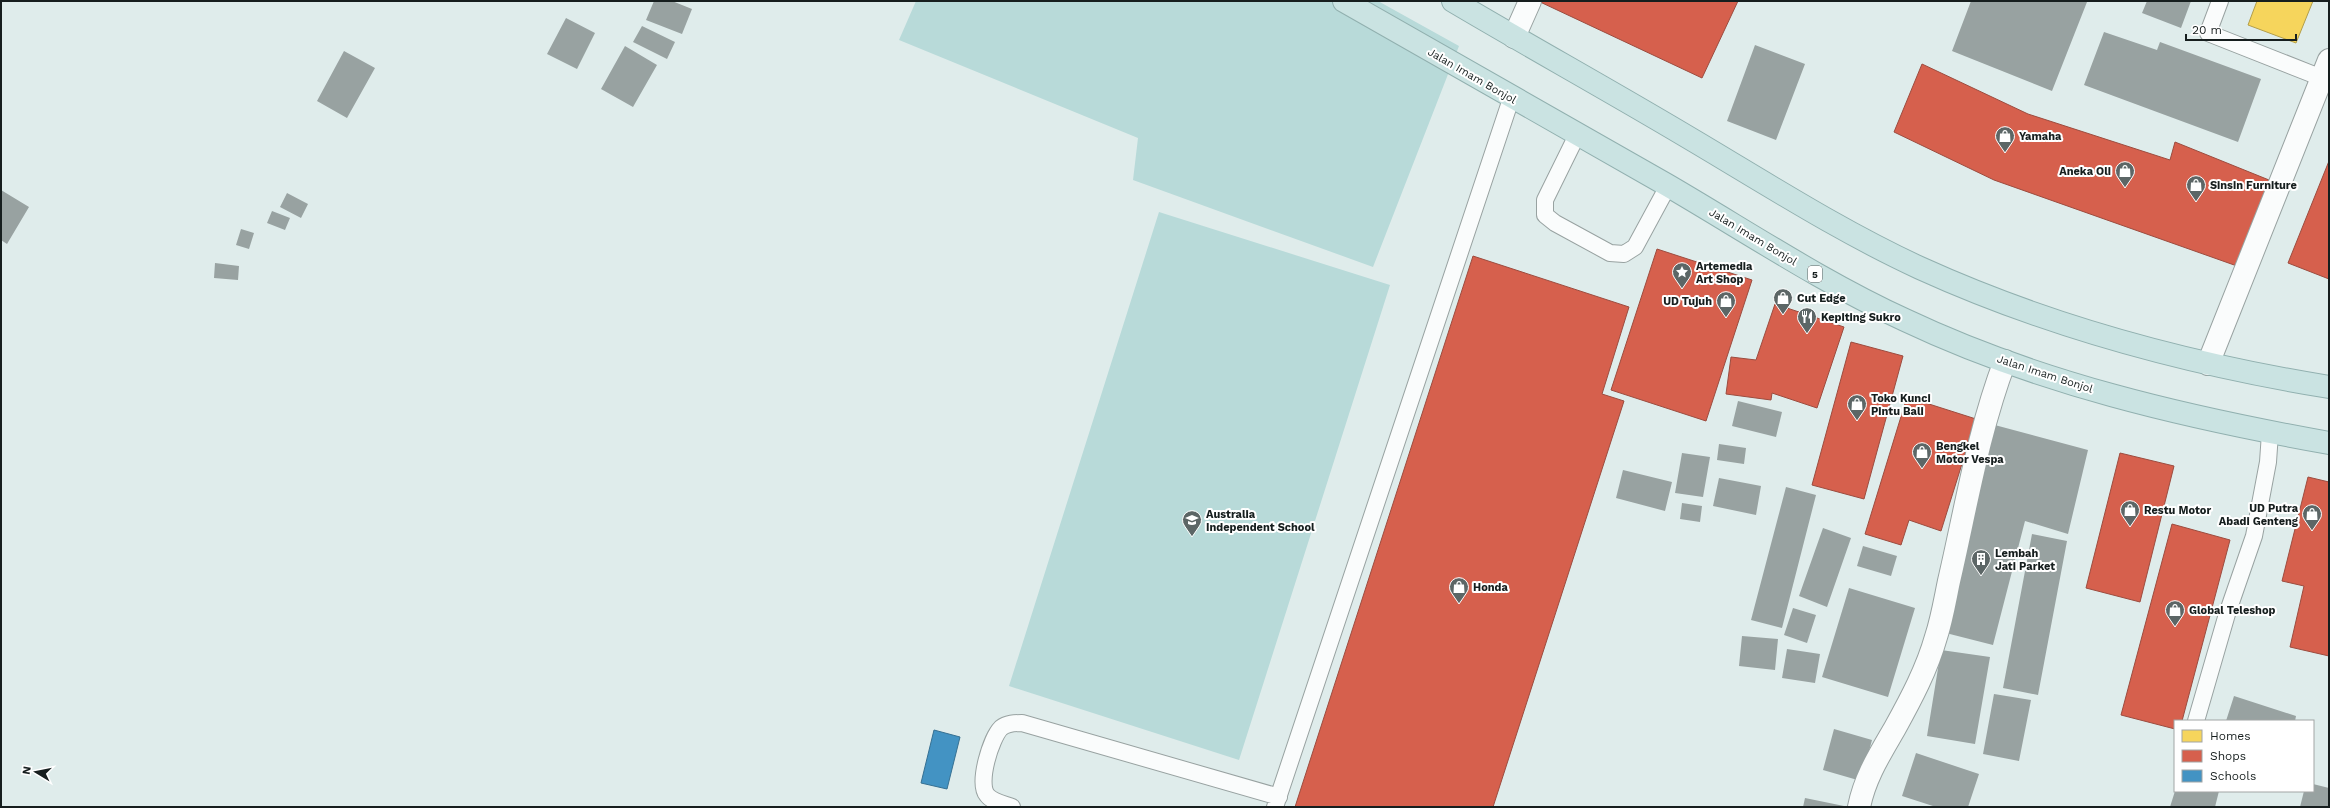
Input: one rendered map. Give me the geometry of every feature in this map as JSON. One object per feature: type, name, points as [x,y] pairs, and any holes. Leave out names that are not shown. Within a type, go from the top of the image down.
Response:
[{"type":"highway","name":"Jalan Imam Bonjol","points":[[1344,1],[1511,98],[1668,186],[1807,270],[1905,320],[2005,362],[2122,399],[2224,424],[2329,443]]},
{"type":"highway","points":[[1457,2],[1514,37],[1820,216],[1920,267],[2022,310],[2132,345],[2208,364],[2329,387]]},
{"type":"street","points":[[1514,37],[1530,1]]},
{"type":"street","points":[[2208,364],[2325,69]]},
{"type":"street","points":[[1859,807],[1862,793],[1872,768],[1909,703],[1925,670],[1936,637],[1980,444],[1996,385],[2005,362]]},
{"type":"lane","points":[[2220,1],[2208,33],[2325,69]]},
{"type":"lane","points":[[1012,807],[994,801],[987,795],[983,787],[983,777],[996,735],[1003,727],[1011,723],[1022,722],[1277,802],[1511,98]]},
{"type":"lane","points":[[1577,135],[1545,200],[1545,215],[1555,223],[1610,253],[1624,254],[1635,247],[1668,186]]},
{"type":"lane","points":[[2196,720],[2227,614],[2254,536],[2268,462],[2270,433]]},
{"type":"shaded area","points":[[916,1],[1378,1],[1459,46],[1373,267],[1133,180],[1138,138],[899,40]]},
{"type":"shaded area","points":[[1159,212],[1390,285],[1239,760],[1009,686]]},
{"type":"building: Homes","points":[[2257,1],[2313,1],[2296,43],[2248,25]]},
{"type":"building: Shops","points":[[1538,1],[1738,1],[1702,78]]},
{"type":"building: Shops","points":[[1922,64],[2028,114],[2170,160],[2175,142],[2269,180],[2237,266],[1994,180],[1894,132]]},
{"type":"building: Shops","points":[[2329,161],[2329,279],[2288,263]]},
{"type":"building: Shops","points":[[1657,249],[1752,280],[1706,421],[1611,390]]},
{"type":"building: Shops","name":"Honda","points":[[1473,256],[1629,307],[1602,394],[1624,401],[1493,807],[1295,807]]},
{"type":"building: Shops","points":[[1775,304],[1844,327],[1817,408],[1772,393],[1771,400],[1726,394],[1731,357],[1756,360]]},
{"type":"building: Shops","name":"Toko Kunci Pintu Bali","points":[[1851,342],[1903,356],[1864,499],[1812,485]]},
{"type":"building: Shops","name":"Bengkel Motor Vespa","points":[[1907,397],[1976,419],[1941,531],[1909,520],[1901,545],[1865,534]]},
{"type":"building: Shops","name":"Restu Motor","points":[[2120,453],[2174,466],[2140,602],[2086,588]]},
{"type":"building: Shops","name":"UD Putra Abadi Genteng","points":[[2308,477],[2329,482],[2329,656],[2290,647],[2304,586],[2282,581]]},
{"type":"building: Shops","name":"Global Teleshop","points":[[2172,524],[2230,540],[2182,720],[2174,720],[2174,729],[2121,715]]},
{"type":"building: Schools","points":[[934,730],[960,737],[947,789],[921,783]]},
{"type":"building: Other","points":[[654,1],[672,1],[692,9],[682,34],[646,20]]},
{"type":"building: Other","points":[[1971,1],[2087,2],[2052,91],[1952,51]]},
{"type":"building: Other","points":[[2147,1],[2191,1],[2181,28],[2142,13]]},
{"type":"building: Other","points":[[566,18],[595,33],[577,69],[547,54]]},
{"type":"building: Other","points":[[642,26],[675,42],[667,59],[633,42]]},
{"type":"building: Other","points":[[2104,32],[2157,50],[2160,42],[2261,79],[2238,142],[2084,85]]},
{"type":"building: Other","points":[[1755,45],[1805,64],[1776,140],[1727,121]]},
{"type":"building: Other","points":[[625,46],[657,65],[633,107],[601,89]]},
{"type":"building: Other","points":[[344,51],[375,68],[347,118],[317,101]]},
{"type":"building: Other","points":[[1,190],[29,207],[7,244],[1,240]]},
{"type":"building: Other","points":[[287,193],[308,204],[301,218],[280,207]]},
{"type":"building: Other","points":[[272,211],[290,218],[285,230],[267,223]]},
{"type":"building: Other","points":[[241,229],[254,233],[249,249],[236,245]]},
{"type":"building: Other","points":[[215,263],[239,266],[238,280],[214,278]]},
{"type":"building: Other","points":[[1738,401],[1782,412],[1776,437],[1732,426]]},
{"type":"building: Other","name":"Lembah Jati Parket","points":[[1991,424],[2088,450],[2068,534],[2025,521],[1993,645],[1938,631]]},
{"type":"building: Other","points":[[1719,444],[1746,448],[1744,464],[1717,460]]},
{"type":"building: Other","points":[[1682,453],[1710,457],[1703,497],[1675,493]]},
{"type":"building: Other","points":[[1623,470],[1672,482],[1665,511],[1616,498]]},
{"type":"building: Other","points":[[1719,478],[1761,486],[1756,515],[1713,506]]},
{"type":"building: Other","points":[[1786,487],[1816,495],[1782,628],[1751,620]]},
{"type":"building: Other","points":[[1682,503],[1702,506],[1700,522],[1680,519]]},
{"type":"building: Other","points":[[1823,528],[1851,538],[1827,607],[1799,596]]},
{"type":"building: Other","points":[[2032,534],[2067,541],[2038,695],[2003,688]]},
{"type":"building: Other","points":[[1863,546],[1897,556],[1891,576],[1857,566]]},
{"type":"building: Other","points":[[1849,588],[1915,608],[1888,697],[1822,677]]},
{"type":"building: Other","points":[[1793,608],[1816,615],[1807,643],[1784,635]]},
{"type":"building: Other","points":[[1742,636],[1778,639],[1775,670],[1739,666]]},
{"type":"building: Other","points":[[1787,649],[1820,654],[1815,683],[1782,678]]},
{"type":"building: Other","points":[[1941,650],[1990,657],[1975,744],[1927,736]]},
{"type":"building: Other","points":[[1994,694],[2031,700],[2019,761],[1983,754]]},
{"type":"building: Other","points":[[2234,696],[2296,716],[2295,720],[2226,720]]},
{"type":"building: Other","points":[[1834,729],[1872,740],[1861,781],[1823,770]]},
{"type":"building: Other","points":[[1916,753],[1979,774],[1968,807],[1936,807],[1902,796]]},
{"type":"building: Other","points":[[2314,784],[2329,788],[2329,807],[2300,807],[2304,792],[2314,792]]},
{"type":"building: Other","points":[[2175,792],[2219,792],[2215,807],[2170,807]]},
{"type":"building: Other","points":[[1805,798],[1844,806],[1844,807],[1803,807]]},
{"type":"place","name":"Yamaha","points":[[2005,153]]},
{"type":"place","name":"Aneka Oli","points":[[2125,188]]},
{"type":"place","name":"Sinsin Furniture","points":[[2196,202]]},
{"type":"place","name":"Artemedia Art Shop","points":[[1682,289]]},
{"type":"place","name":"Cut Edge","points":[[1783,315]]},
{"type":"place","name":"UD Tujuh","points":[[1726,318]]},
{"type":"place","name":"Kepiting Sukro","points":[[1807,334]]},
{"type":"place","name":"Toko Kunci Pintu Bali","points":[[1857,421]]},
{"type":"place","name":"Bengkel Motor Vespa","points":[[1922,469]]},
{"type":"place","name":"Restu Motor","points":[[2130,527]]},
{"type":"place","name":"UD Putra Abadi Genteng","points":[[2312,531]]},
{"type":"place","name":"Australia Independent School","points":[[1192,537]]},
{"type":"place","name":"Lembah Jati Parket","points":[[1981,576]]},
{"type":"place","name":"Honda","points":[[1459,604]]},
{"type":"place","name":"Global Teleshop","points":[[2175,627]]}]
